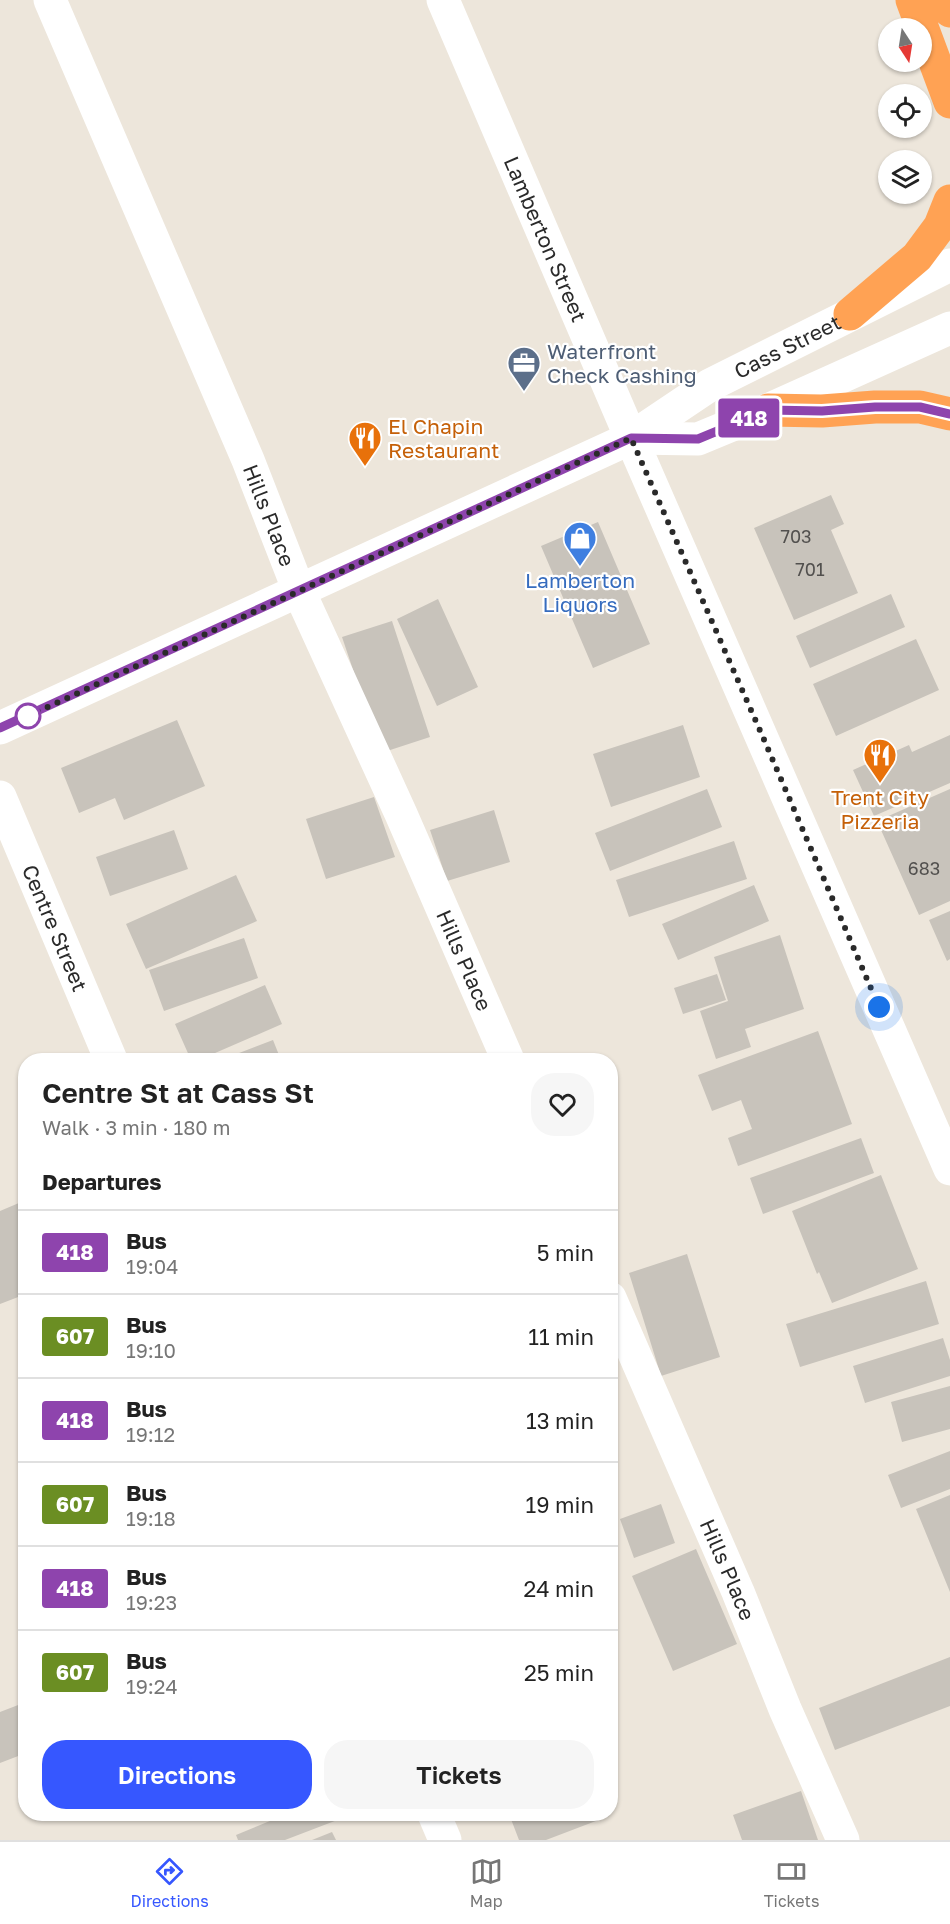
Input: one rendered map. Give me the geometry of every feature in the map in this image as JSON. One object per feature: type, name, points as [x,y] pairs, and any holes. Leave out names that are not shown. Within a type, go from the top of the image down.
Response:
[{"type":"highway","points":[[912,0],[950,102]]},
{"type":"highway","points":[[942,0],[950,11]]},
{"type":"highway","points":[[850,314],[917,257],[940,226],[950,201]]},
{"type":"highway","points":[[768,410],[822,411],[875,407],[920,407],[950,414]]},
{"type":"street","name":"Hills Place","points":[[50,0],[248,460],[299,591],[401,814],[505,1053]]},
{"type":"street","name":"Lamberton Street","points":[[442,0],[950,1169]]},
{"type":"street","name":"Cass Street","points":[[0,728],[631,438],[710,385],[950,265]]},
{"type":"street","name":"Cass Street","points":[[631,438],[698,439],[950,328]]},
{"type":"street","name":"Centre Street","points":[[0,797],[108,1053]]},
{"type":"street","name":"Hills Place","points":[[618,1316],[843,1840]]},
{"type":"street","points":[[437,1821],[445,1840]]},
{"type":"building","points":[[831,495],[844,524],[831,530],[858,593],[794,620],[754,528]]},
{"type":"building","points":[[598,522],[650,644],[593,668],[541,546]]},
{"type":"building","points":[[891,594],[905,627],[810,668],[796,636]]},
{"type":"building","points":[[438,599],[478,687],[437,706],[397,619]]},
{"type":"building","points":[[392,621],[430,737],[381,753],[342,637]]},
{"type":"building","points":[[916,639],[939,690],[836,736],[813,684]]},
{"type":"building","points":[[177,720],[205,786],[124,820],[115,798],[79,813],[61,768]]},
{"type":"building","points":[[683,725],[700,777],[611,807],[593,754]]},
{"type":"building","points":[[950,735],[950,783],[874,816],[853,770],[909,745],[912,752]]},
{"type":"building","points":[[707,789],[722,827],[610,871],[595,833]]},
{"type":"building","points":[[950,789],[950,901],[919,915],[877,821]]},
{"type":"building","points":[[374,797],[395,857],[326,879],[306,819]]},
{"type":"building","points":[[494,810],[510,862],[447,881],[430,830]]},
{"type":"building","points":[[174,830],[188,869],[110,896],[96,857]]},
{"type":"building","points":[[734,841],[747,879],[629,917],[616,880]]},
{"type":"building","points":[[236,875],[257,921],[146,969],[126,924]]},
{"type":"building","points":[[754,885],[769,921],[678,960],[662,924]]},
{"type":"building","points":[[950,911],[950,959],[947,961],[929,920]]},
{"type":"building","points":[[780,935],[804,1009],[745,1029],[751,1047],[716,1059],[700,1011],[728,1001],[714,957]]},
{"type":"building","points":[[244,938],[258,978],[164,1011],[149,970]]},
{"type":"building","points":[[717,974],[726,1000],[683,1014],[674,988]]},
{"type":"building","points":[[265,985],[282,1024],[215,1053],[188,1053],[175,1024]]},
{"type":"building","points":[[818,1031],[852,1124],[738,1166],[728,1138],[752,1129],[741,1100],[712,1111],[698,1075]]},
{"type":"building","points":[[273,1040],[278,1053],[239,1053]]},
{"type":"building","points":[[861,1138],[874,1173],[763,1214],[750,1178]]},
{"type":"building","points":[[881,1175],[918,1269],[832,1303],[819,1272],[817,1274],[792,1211]]},
{"type":"building","points":[[18,1203],[18,1297],[0,1304],[0,1211]]},
{"type":"building","points":[[687,1254],[720,1357],[661,1376],[629,1273]]},
{"type":"building","points":[[926,1281],[939,1324],[800,1367],[786,1324]]},
{"type":"building","points":[[943,1338],[950,1360],[950,1376],[865,1403],[853,1366]]},
{"type":"building","points":[[950,1386],[950,1429],[902,1442],[891,1402]]},
{"type":"building","points":[[950,1451],[950,1489],[901,1508],[888,1475]]},
{"type":"building","points":[[950,1495],[950,1592],[916,1509]]},
{"type":"building","points":[[661,1504],[675,1543],[634,1558],[620,1519]]},
{"type":"building","points":[[696,1549],[737,1644],[673,1671],[632,1576]]},
{"type":"building","points":[[950,1657],[950,1706],[835,1750],[819,1708]]},
{"type":"building","points":[[18,1705],[18,1756],[0,1763],[0,1712]]},
{"type":"building","points":[[801,1791],[818,1840],[742,1840],[733,1815]]},
{"type":"building","points":[[270,1821],[335,1821],[285,1840],[238,1840],[236,1835]]},
{"type":"building","points":[[512,1821],[596,1821],[546,1840],[519,1840]]},
{"type":"building","points":[[332,1832],[336,1840],[312,1840]]},
{"type":"bus line","name":"418","points":[[0,728],[631,438],[698,439],[768,410],[822,411],[875,407],[920,407],[950,414]]},
{"type":"place","name":"Waterfront Check Cashing","points":[[524,392]]},
{"type":"place","name":"El Chapin Restaurant","points":[[365,467]]},
{"type":"place","name":"Lamberton Liquors","points":[[580,567]]},
{"type":"place","name":"Trent City Pizzeria","points":[[880,784]]},
{"type":"route","points":[[28,716],[631,438],[879,1007]]}]
